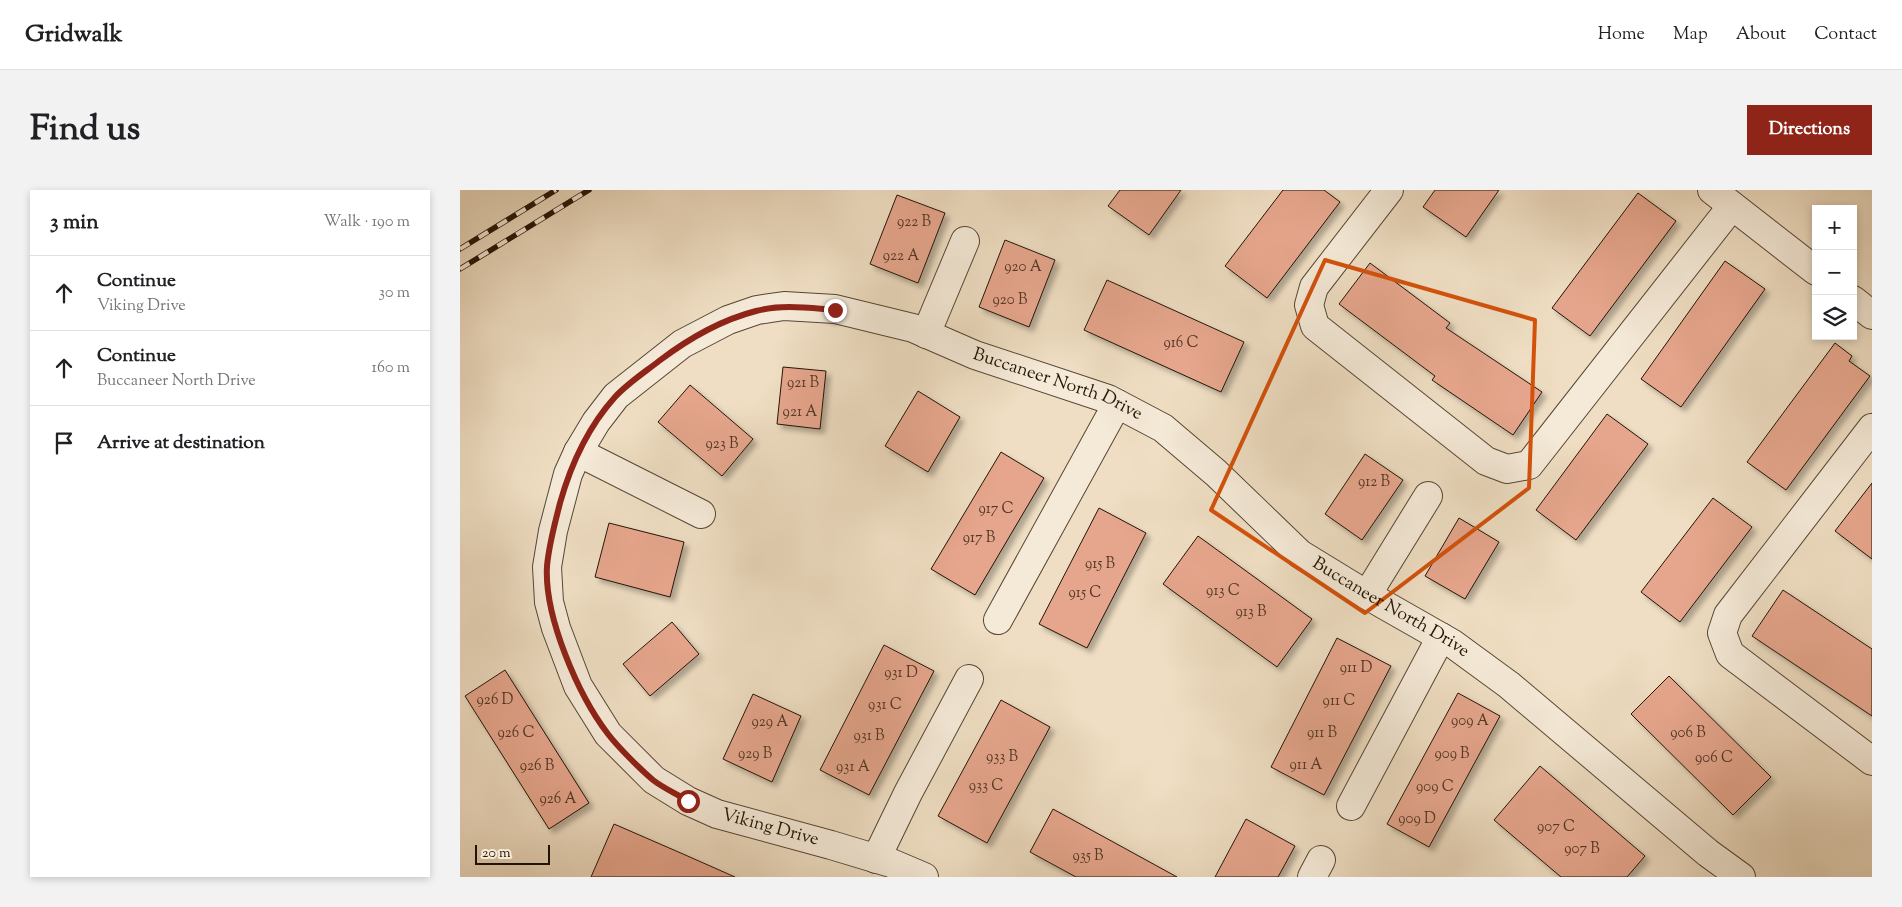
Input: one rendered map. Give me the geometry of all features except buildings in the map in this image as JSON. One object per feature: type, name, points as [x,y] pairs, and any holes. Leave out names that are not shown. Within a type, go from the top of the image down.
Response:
[{"type":"street","points":[[1389,190],[1314,287],[1309,305],[1315,326],[1486,461],[1507,469],[1529,465],[1722,198],[1812,268]]},
{"type":"street","points":[[926,334],[965,241]]},
{"type":"street","points":[[1857,303],[1872,315]]},
{"type":"street","name":"Buccaneer North Drive","points":[[608,734],[578,686],[556,628],[549,602],[547,566],[553,531],[568,474],[578,452],[596,422],[616,396],[642,373],[682,344],[728,320],[757,310],[784,306],[835,310],[913,328],[976,356],[1108,399],[1163,428],[1216,473],[1300,554],[1441,637],[1509,685],[1708,853],[1741,877]]},
{"type":"street","points":[[998,620],[1117,404]]},
{"type":"street","points":[[1872,428],[1728,615],[1722,632],[1730,654],[1872,761]]},
{"type":"street","points":[[578,452],[701,514]]},
{"type":"street","points":[[1367,595],[1428,496]]},
{"type":"street","points":[[1351,806],[1441,637]]},
{"type":"street","points":[[876,859],[908,793],[969,679]]},
{"type":"street","name":"Viking Drive","points":[[608,734],[654,780],[688,801],[717,814],[891,863],[924,877]]},
{"type":"highlighted area","points":[[1325,260],[1535,320],[1529,488],[1365,613],[1211,510]]},
{"type":"railway","points":[[460,249],[556,190]]},
{"type":"railway","points":[[460,269],[589,190]]},
{"type":"route","points":[[688,801],[654,780],[608,734],[578,686],[556,628],[549,602],[547,566],[553,531],[568,474],[578,452],[596,422],[616,396],[642,373],[682,344],[728,320],[757,310],[784,306],[835,310]]}]
